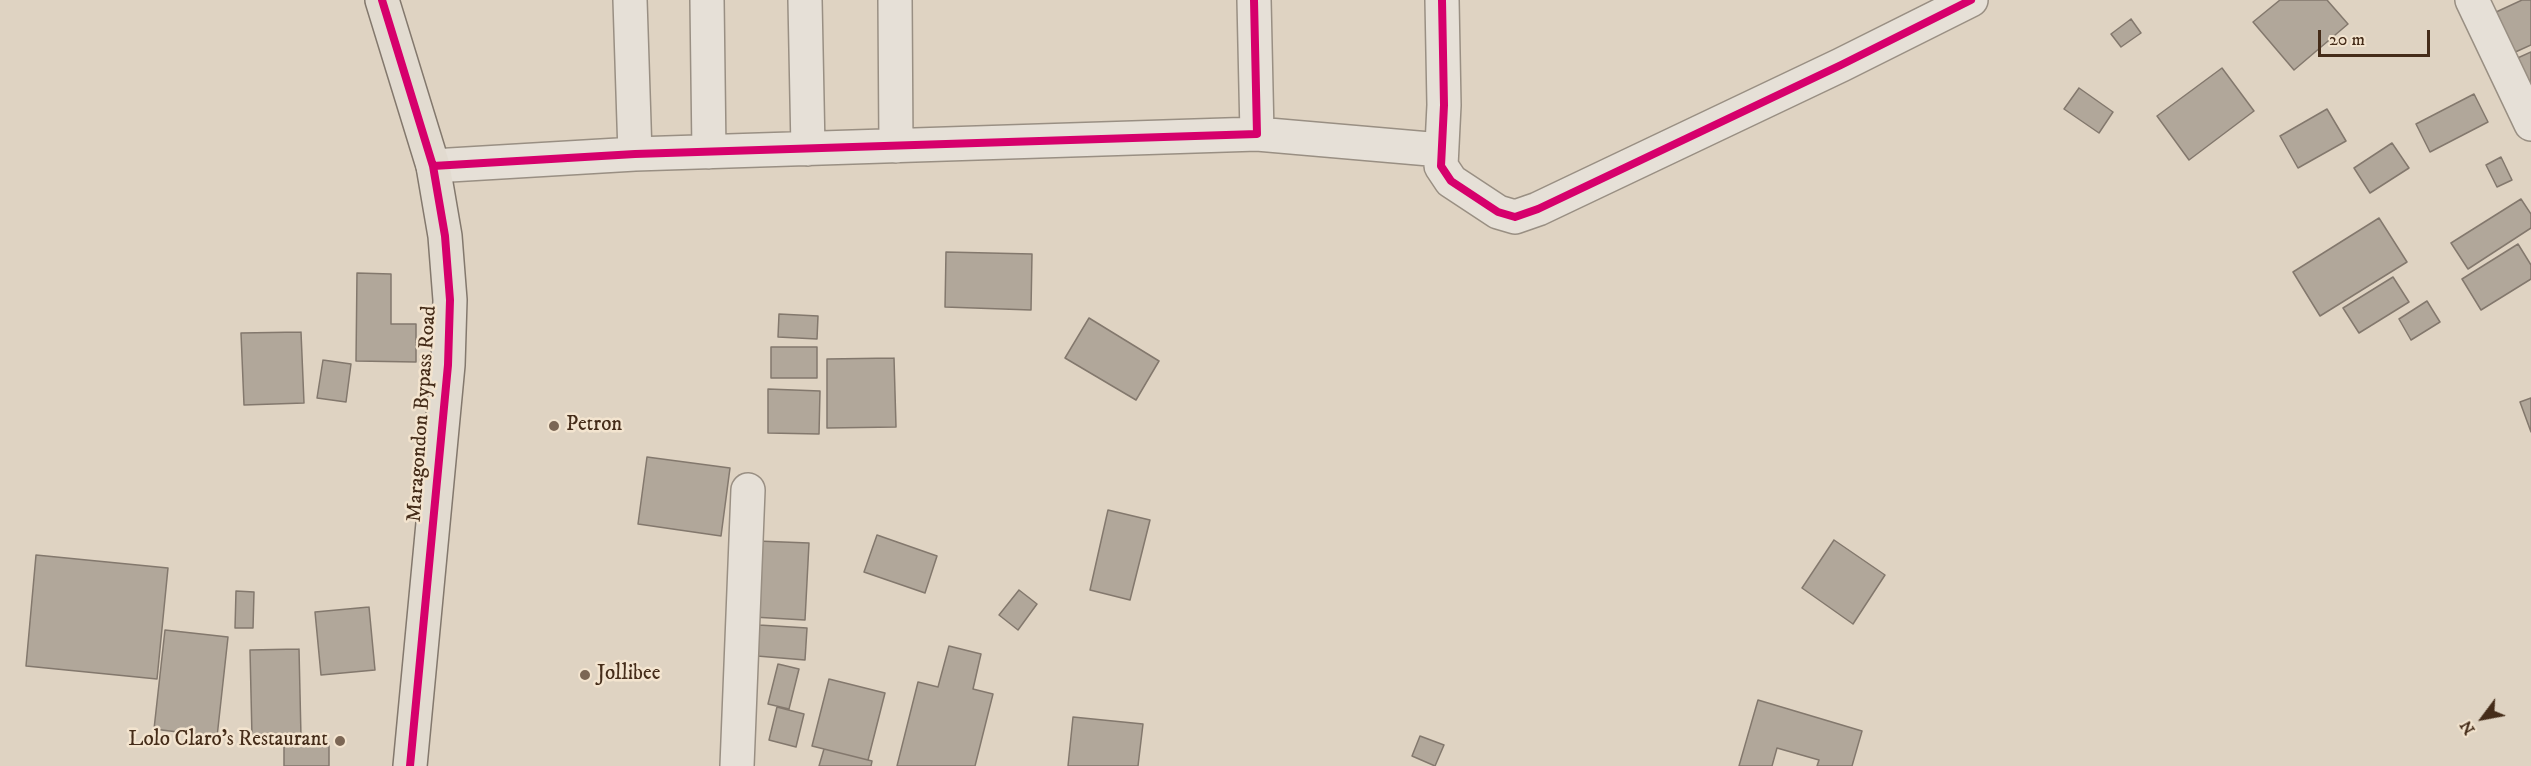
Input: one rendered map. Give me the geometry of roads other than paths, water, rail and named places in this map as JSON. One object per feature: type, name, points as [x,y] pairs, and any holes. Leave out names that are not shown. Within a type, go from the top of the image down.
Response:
[{"type":"main road","name":"Maragondon Bypass Road","points":[[382,0],[433,166],[445,236],[450,300],[448,365],[410,766]]},
{"type":"street","points":[[630,0],[635,154]]},
{"type":"street","points":[[707,0],[709,152]]},
{"type":"street","points":[[805,0],[808,149]]},
{"type":"street","points":[[895,0],[896,146]]},
{"type":"street","points":[[1254,0],[1257,135]]},
{"type":"street","points":[[1442,0],[1444,105],[1441,166],[1451,181],[1498,212],[1515,217],[1841,65],[1971,0]]},
{"type":"street","points":[[2472,0],[2531,124]]},
{"type":"street","points":[[433,166],[635,154],[1257,135],[1441,150]]},
{"type":"street","points":[[737,766],[748,489]]},
{"type":"place","name":"Petron","points":[[554,426]]},
{"type":"place","name":"Jollibee","points":[[585,675]]},
{"type":"place","name":"Lolo Claro's Restaurant","points":[[340,741]]}]
